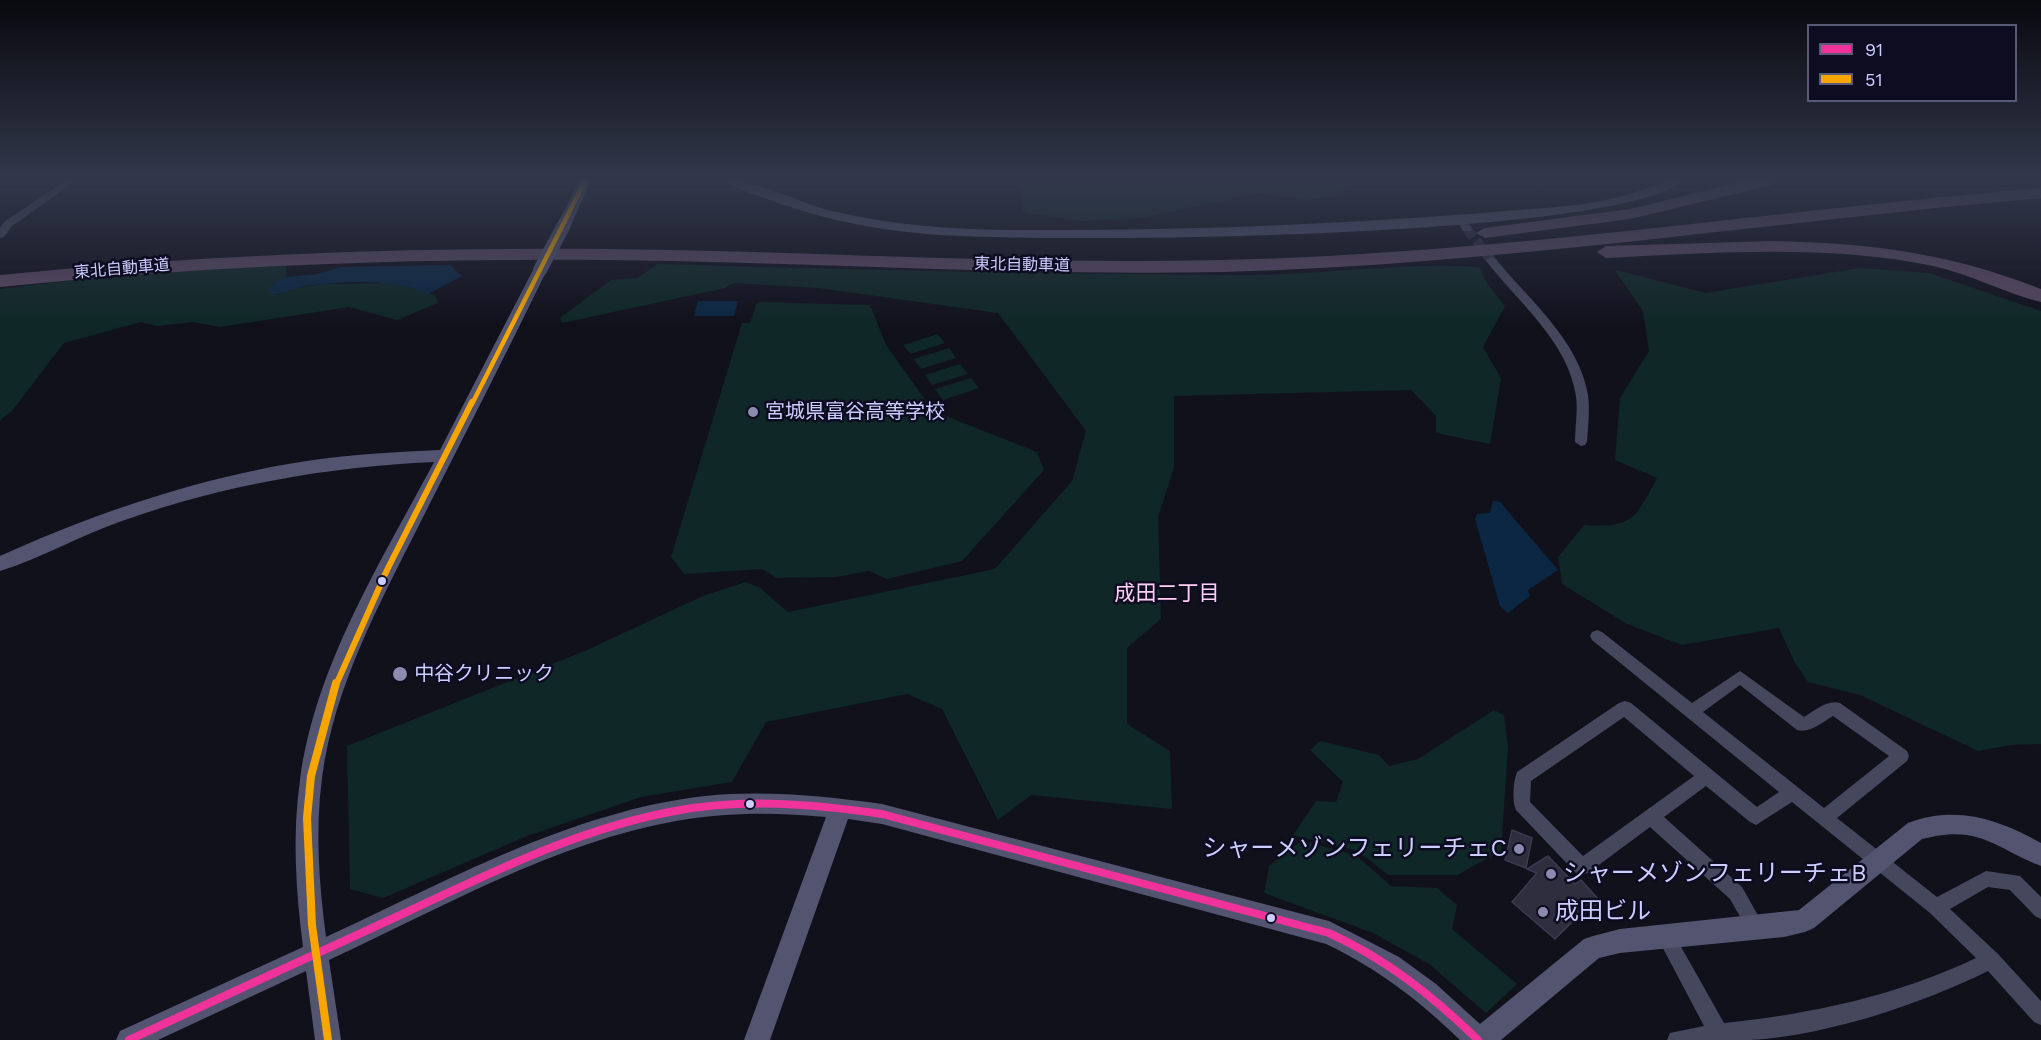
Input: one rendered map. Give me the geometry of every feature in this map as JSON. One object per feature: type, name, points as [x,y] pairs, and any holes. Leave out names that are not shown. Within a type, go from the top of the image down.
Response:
[{"type":"highway","points":[[1283,252],[1518,230]]},
{"type":"highway","name":"東北自動車道","points":[[0,271],[224,252],[412,244],[628,245],[1045,256],[1283,252],[1513,237],[1582,230]]},
{"type":"highway","name":"東北自動車道","points":[[0,281],[211,262],[404,255],[537,254],[1144,267],[1280,264],[1394,257],[1672,230]]},
{"type":"highway","points":[[1394,257],[1455,258],[1833,246],[1932,260],[2005,281],[2041,296]]},
{"type":"street","points":[[328,1040],[307,867],[307,818],[312,776],[333,691],[387,570],[562,230]]},
{"type":"street","points":[[925,230],[977,233],[1312,230]]},
{"type":"street","points":[[1491,260],[1551,327],[1575,372],[1581,394],[1581,442]]},
{"type":"street","points":[[0,564],[104,519],[218,485],[315,466],[446,456]]},
{"type":"street","points":[[1597,636],[1936,908],[1991,960],[2041,1015]]},
{"type":"street","points":[[1691,712],[1740,677],[1803,726],[1834,708],[1901,756],[1824,818]]},
{"type":"street","points":[[1707,776],[1582,867],[1522,805],[1523,777],[1625,708],[1707,776],[1756,817],[1792,792]]},
{"type":"street","points":[[129,1040],[528,856],[647,816],[744,803],[841,808],[882,814],[1329,933],[1391,964],[1419,984],[1479,1040],[1593,948],[1620,940],[1756,928],[1805,920],[1916,830],[1940,824],[1969,824],[2007,836],[2041,855]]},
{"type":"street","points":[[757,1040],[841,808]]},
{"type":"street","points":[[1651,818],[1736,893],[1756,928]]},
{"type":"street","points":[[1936,908],[1986,879],[2014,882],[2041,910]]},
{"type":"street","points":[[1665,935],[1718,1032]]},
{"type":"street","points":[[1677,1040],[1718,1032],[1812,1021],[1965,974],[1991,960]]},
{"type":"green space","points":[[286,264],[286,277],[269,288],[277,295],[302,287],[325,284],[392,283],[435,295],[438,303],[397,320],[349,307],[220,327],[193,322],[157,326],[141,322],[64,343],[12,411],[0,420],[0,289],[112,276]]},
{"type":"green space","points":[[658,264],[1248,275],[1392,267],[1479,267],[1488,285],[1505,306],[1483,347],[1501,378],[1490,444],[1436,433],[1436,416],[1411,390],[1174,396],[1174,468],[1158,517],[1161,619],[1127,648],[1127,724],[1170,751],[1172,809],[1031,795],[998,820],[942,709],[907,694],[766,722],[732,782],[641,797],[527,836],[383,898],[350,889],[347,746],[587,650],[703,596],[746,582],[760,588],[788,612],[995,569],[1072,481],[1086,431],[998,313],[819,288],[734,283],[725,288],[562,323],[560,318],[611,280],[637,278]]},
{"type":"green space","points":[[1860,268],[1929,273],[2041,311],[2041,744],[2011,745],[1978,751],[1860,695],[1808,682],[1794,661],[1779,628],[1682,645],[1627,624],[1562,584],[1558,557],[1584,525],[1613,525],[1631,518],[1643,503],[1657,478],[1615,460],[1620,398],[1649,351],[1643,311],[1615,270],[1706,293]]},
{"type":"green space","points":[[757,302],[870,305],[886,345],[933,411],[1037,452],[1044,470],[962,561],[887,579],[869,571],[836,577],[777,578],[762,569],[684,574],[671,557],[742,323],[750,323]]},
{"type":"green space","points":[[938,334],[945,343],[910,354],[903,345]]},
{"type":"green space","points":[[949,348],[956,358],[921,369],[913,359]]},
{"type":"green space","points":[[960,364],[968,374],[932,385],[925,375]]},
{"type":"green space","points":[[971,378],[979,388],[943,400],[935,389]]},
{"type":"green space","points":[[1494,710],[1504,715],[1508,747],[1501,851],[1457,875],[1388,875],[1358,851],[1293,835],[1316,801],[1336,802],[1343,782],[1310,750],[1320,741],[1379,755],[1389,766],[1418,759]]},
{"type":"green space","points":[[1301,841],[1356,855],[1391,886],[1437,888],[1457,905],[1452,929],[1517,984],[1486,1013],[1429,964],[1373,933],[1264,893],[1269,866]]},
{"type":"water","points":[[450,265],[462,276],[428,294],[399,285],[368,282],[306,286],[279,294],[270,293],[268,288],[286,277],[317,274],[341,267]]},
{"type":"water","points":[[698,301],[738,301],[734,316],[694,316]]},
{"type":"water","points":[[1493,501],[1500,502],[1558,570],[1528,590],[1530,596],[1508,613],[1500,606],[1475,519],[1477,514],[1490,513]]},
{"type":"building","name":"シャーメゾンフェリーチェC","points":[[1512,830],[1532,838],[1526,868],[1505,860]]},
{"type":"building","points":[[1548,856],[1575,884],[1581,880],[1600,901],[1580,918],[1578,916],[1555,939],[1512,902],[1537,873],[1527,869]]},
{"type":"tunnel","points":[[1467,230],[1491,260]]},
{"type":"transit line","name":"51","points":[[328,1040],[312,925],[307,818],[311,776],[333,691],[387,570],[560,230]]},
{"type":"transit line","name":"91","points":[[129,1040],[528,856],[646,817],[705,806],[734,804],[793,804],[882,814],[1329,933],[1371,954],[1409,979],[1444,1007],[1478,1040]]},
{"type":"place","name":"宮城県富谷高等学校","points":[[753,412]]},
{"type":"place","name":"中谷クリニック","points":[[400,674]]},
{"type":"place","name":"シャーメゾンフェリーチェC","points":[[1519,849]]},
{"type":"place","name":"シャーメゾンフェリーチェB","points":[[1551,874]]},
{"type":"place","name":"成田ビル","points":[[1543,912]]},
{"type":"district","name":"成田二丁目","points":[[1167,594]]}]
